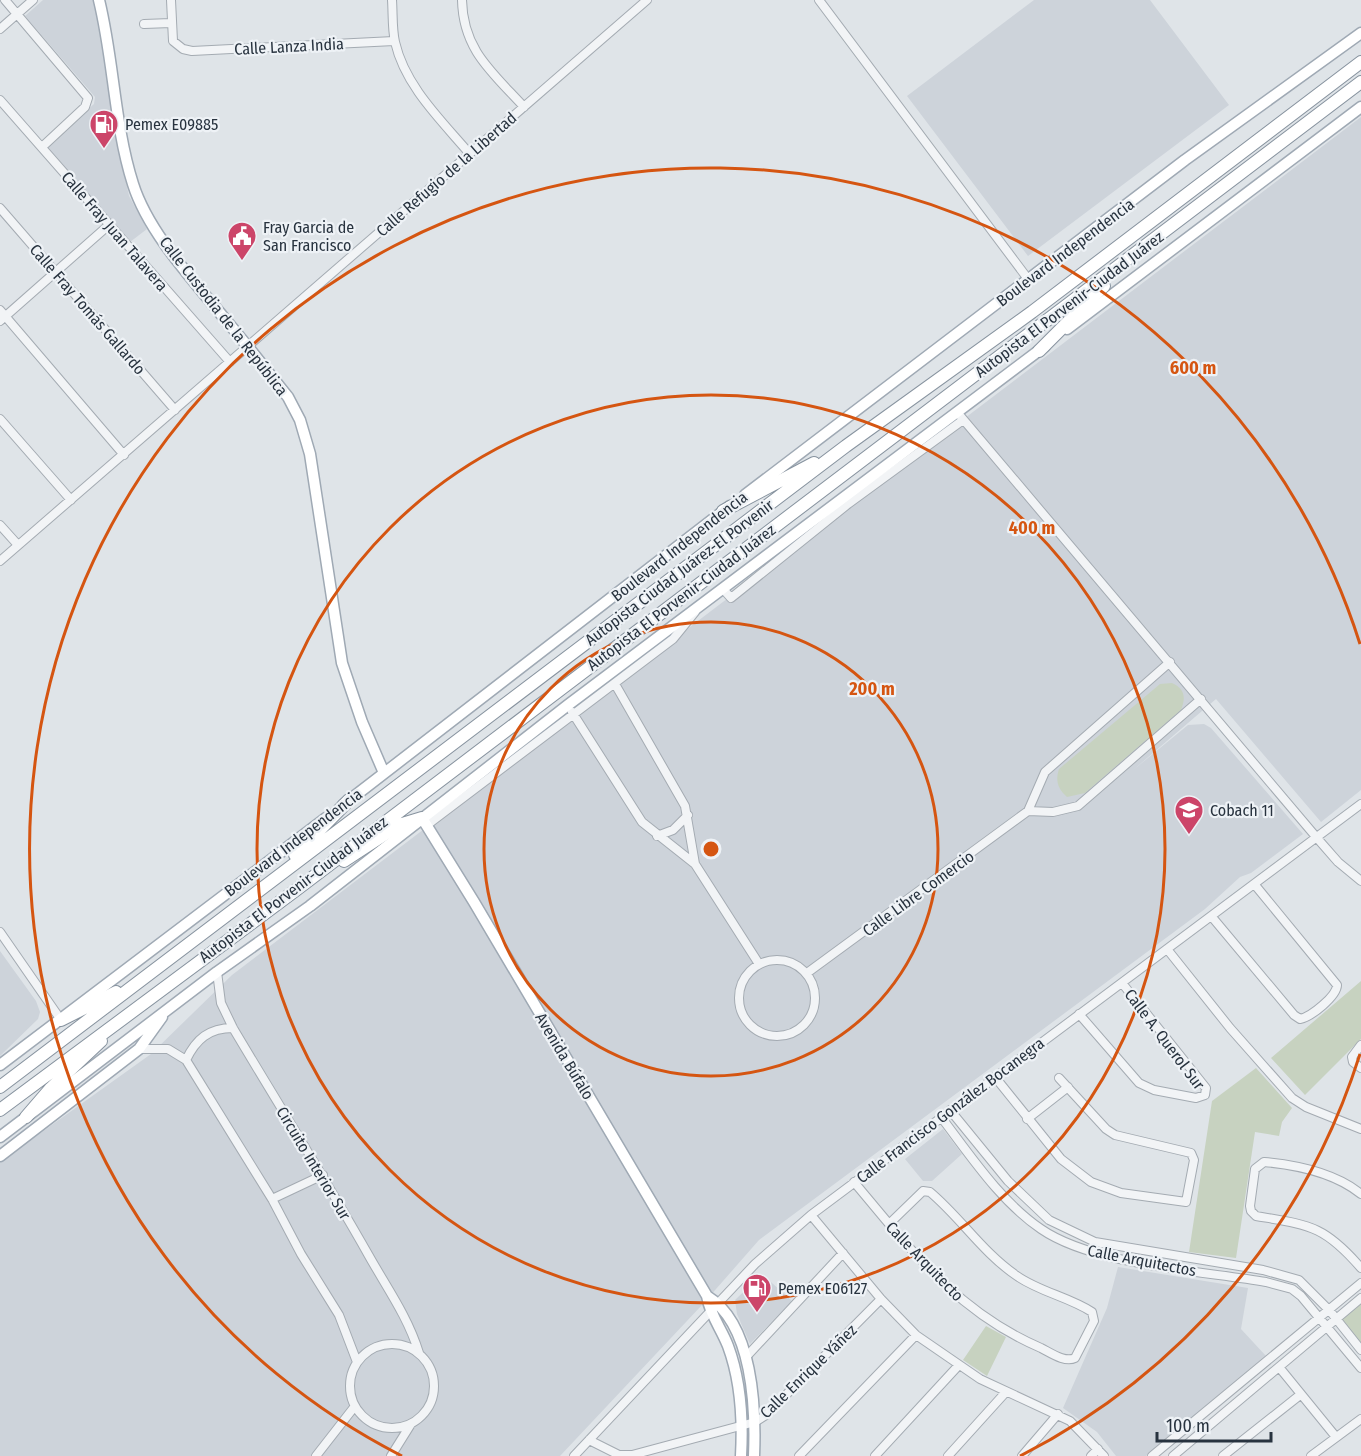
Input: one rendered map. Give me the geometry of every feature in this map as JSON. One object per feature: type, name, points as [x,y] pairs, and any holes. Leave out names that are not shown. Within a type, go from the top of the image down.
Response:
[{"type":"highway","name":"Autopista Ciudad Juárez-El Porvenir","points":[[0,1087],[846,446],[1032,312],[1361,62]]},
{"type":"highway","name":"Autopista El Porvenir-Ciudad Juárez","points":[[0,1110],[113,1023],[296,890],[398,810],[1137,254],[1361,82]]},
{"type":"highway","points":[[1039,351],[1137,254]]},
{"type":"highway","points":[[723,511],[846,446]]},
{"type":"highway","points":[[267,884],[349,800]]},
{"type":"highway","points":[[296,890],[399,825],[424,822]]},
{"type":"highway","points":[[61,1020],[143,978]]},
{"type":"highway","points":[[26,1117],[51,1088],[101,1041],[113,1023]]},
{"type":"main road","name":"Calle Custodia de la República","points":[[99,0],[110,49],[120,125],[134,186],[172,253],[288,397],[306,438],[342,663],[362,722],[384,773]]},
{"type":"main road","name":"Boulevard Independencia","points":[[0,1065],[1028,279],[1260,104],[1361,33]]},
{"type":"main road","points":[[0,1137],[217,972],[424,822],[595,692],[699,607],[960,416],[1039,351],[1361,107]]},
{"type":"main road","name":"Avenida Búfalo","points":[[424,822],[707,1296],[710,1312],[733,1361],[743,1426],[741,1456]]},
{"type":"main road","points":[[0,1156],[139,1049],[166,1010]]},
{"type":"main road","name":"Avenida Búfalo","points":[[707,1296],[719,1303]]},
{"type":"main road","points":[[719,1303],[746,1357],[755,1422],[754,1456]]},
{"type":"street","points":[[5,0],[88,98],[85,107],[42,147]]},
{"type":"street","points":[[0,29],[33,0]]},
{"type":"street","points":[[144,24],[171,23],[171,0]]},
{"type":"street","points":[[392,0],[394,41],[421,96],[469,153]]},
{"type":"street","points":[[462,0],[466,34],[473,48],[524,107]]},
{"type":"street","name":"Calle Refugio de la Libertad","points":[[0,561],[647,0]]},
{"type":"street","points":[[819,0],[1028,279]]},
{"type":"street","name":"Calle Lanza India","points":[[171,23],[173,41],[183,49],[192,51],[394,41]]},
{"type":"street","name":"Calle Fray Juan Talavera","points":[[0,100],[230,362]]},
{"type":"street","name":"Calle Fray Tomás Gallardo","points":[[0,208],[57,271],[175,410]]},
{"type":"street","points":[[110,224],[2,316],[124,455]]},
{"type":"street","points":[[960,416],[1317,838],[1338,862],[1361,881]]},
{"type":"street","points":[[0,419],[71,500]]},
{"type":"street","points":[[723,589],[731,598],[865,487]]},
{"type":"street","points":[[0,525],[18,545]]},
{"type":"street","points":[[595,692],[615,684],[672,639],[699,607]]},
{"type":"street","points":[[1170,662],[1045,772],[1029,811],[1053,812],[1078,806],[1201,699]]},
{"type":"street","points":[[615,684],[675,786],[688,815],[694,864]]},
{"type":"street","points":[[571,710],[635,812],[657,836],[694,864],[759,964]]},
{"type":"street","name":"Calle Francisco González Bocanegra","points":[[574,1456],[755,1264],[811,1215],[1361,804]]},
{"type":"street","name":"Calle Libre Comercio","points":[[807,973],[1029,811]]},
{"type":"street","points":[[657,836],[673,830],[688,815]]},
{"type":"street","points":[[1212,916],[1300,1019],[1306,1017],[1334,993],[1337,985],[1255,885]]},
{"type":"street","points":[[0,932],[61,1020]]},
{"type":"street","points":[[1167,949],[1230,1028],[1292,1098],[1306,1107],[1361,1129]]},
{"type":"street","points":[[784,960],[807,973],[816,998],[810,1017],[802,1027],[790,1034],[769,1035],[751,1026],[739,1007],[742,982],[749,972],[759,964],[784,960]]},
{"type":"street","name":"Circuito Interior Sur","points":[[217,972],[220,1003],[233,1028],[323,1174],[407,1322],[419,1353]]},
{"type":"street","name":"Calle A. Querol Sur","points":[[1079,1014],[1139,1083],[1154,1090],[1196,1098],[1205,1095],[1206,1088],[1122,982]]},
{"type":"street","points":[[186,1060],[201,1037],[212,1031],[233,1028]]},
{"type":"street","points":[[1361,1045],[1352,1057],[1353,1062],[1361,1068]]},
{"type":"street","points":[[139,1049],[168,1049],[186,1060],[272,1199],[301,1254],[339,1315],[357,1362]]},
{"type":"street","points":[[995,1077],[1061,1159],[1091,1182],[1121,1193],[1186,1202],[1193,1155],[1187,1150],[1115,1135],[1106,1129],[1059,1078]]},
{"type":"street","points":[[1027,1119],[1068,1087]]},
{"type":"street","name":"Calle Arquitectos","points":[[950,1110],[1008,1181],[1049,1220],[1095,1242],[1287,1275],[1299,1280],[1330,1311],[1361,1350]]},
{"type":"street","name":"Calle Arquitectos","points":[[941,1117],[1011,1203],[1041,1230],[1095,1254],[1266,1282],[1292,1289],[1321,1318],[1361,1368]]},
{"type":"street","points":[[1361,1194],[1340,1180],[1300,1167],[1264,1162],[1255,1169],[1250,1206],[1251,1211],[1256,1215],[1307,1224],[1341,1246],[1361,1268]]},
{"type":"street","points":[[272,1199],[323,1174]]},
{"type":"street","name":"Calle Arquitecto","points":[[854,1182],[889,1224],[957,1298],[990,1322],[1029,1343],[1071,1360],[1077,1356],[1094,1315],[1089,1310],[1040,1290],[1016,1276],[990,1255],[930,1192],[923,1191],[889,1224]]},
{"type":"street","points":[[811,1215],[881,1299],[916,1335],[958,1366],[1005,1393],[1058,1414],[1081,1430],[1097,1454]]},
{"type":"street","points":[[1041,1230],[1049,1220]]},
{"type":"street","points":[[746,1357],[843,1253]]},
{"type":"street","points":[[1213,1273],[1215,1262]]},
{"type":"street","points":[[1152,1456],[1330,1311],[1361,1283]]},
{"type":"street","points":[[1176,1455],[1361,1298]]},
{"type":"street","name":"Calle Enrique Yáñez","points":[[589,1440],[620,1455],[632,1455],[755,1422],[766,1415],[881,1299]]},
{"type":"street","points":[[799,1456],[916,1335]]},
{"type":"street","points":[[391,1456],[411,1424],[425,1413],[433,1396],[434,1386],[430,1368],[419,1353],[409,1347],[386,1344],[365,1354],[357,1362],[350,1384],[355,1406],[363,1415],[383,1426],[411,1424]]},
{"type":"street","points":[[876,1456],[958,1366]]},
{"type":"street","points":[[1279,1367],[1336,1437]]},
{"type":"street","points":[[948,1456],[1005,1393]]},
{"type":"street","points":[[1223,1456],[1300,1395]]},
{"type":"street","points":[[316,1456],[355,1406]]},
{"type":"street","points":[[1022,1456],[1058,1414]]},
{"type":"street","points":[[1311,1456],[1361,1419]]},
{"type":"shaded area","points":[[43,0],[93,0],[129,196],[147,229],[130,242],[46,147],[94,104],[95,97],[25,16]]},
{"type":"shaded area","points":[[1034,0],[1150,0],[1229,105],[1028,256],[907,96]]},
{"type":"shaded area","points":[[1361,117],[1361,790],[1321,822],[1216,699],[1132,771],[1188,725],[1204,724],[1211,728],[1303,834],[1251,873],[1240,877],[1205,909],[759,1240],[702,1305],[560,1456],[0,1456],[0,1162],[151,1054],[232,975]]},
{"type":"shaded area","points":[[0,951],[36,1001],[40,1012],[38,1019],[0,1056]]},
{"type":"shaded area","points":[[943,1129],[962,1154],[932,1181],[923,1181],[905,1159]]},
{"type":"shaded area","points":[[1118,1267],[1248,1288],[1241,1329],[1266,1356],[1146,1456],[1116,1456],[1097,1432],[1063,1408],[1107,1308]]},
{"type":"shaded area","points":[[762,1274],[792,1301],[750,1344],[737,1314],[735,1300]]},
{"type":"green space","points":[[1172,683],[1180,688],[1183,694],[1184,701],[1181,710],[1085,793],[1067,797],[1058,784],[1059,769],[1160,684]]},
{"type":"green space","points":[[1361,981],[1361,1039],[1305,1095],[1271,1058]]},
{"type":"green space","points":[[1256,1068],[1292,1108],[1282,1122],[1279,1136],[1255,1132],[1236,1258],[1189,1252],[1212,1101]]},
{"type":"green space","points":[[1361,1298],[1361,1350],[1336,1319]]},
{"type":"green space","points":[[986,1326],[1006,1337],[987,1376],[963,1360]]},
{"type":"place","name":"Pemex E09885","points":[[104,150]]},
{"type":"place","name":"Fray Garcia de San Francisco","points":[[242,262]]},
{"type":"place","name":"Cobach 11","points":[[1189,836]]},
{"type":"place","name":"Pemex E06127","points":[[757,1314]]}]
